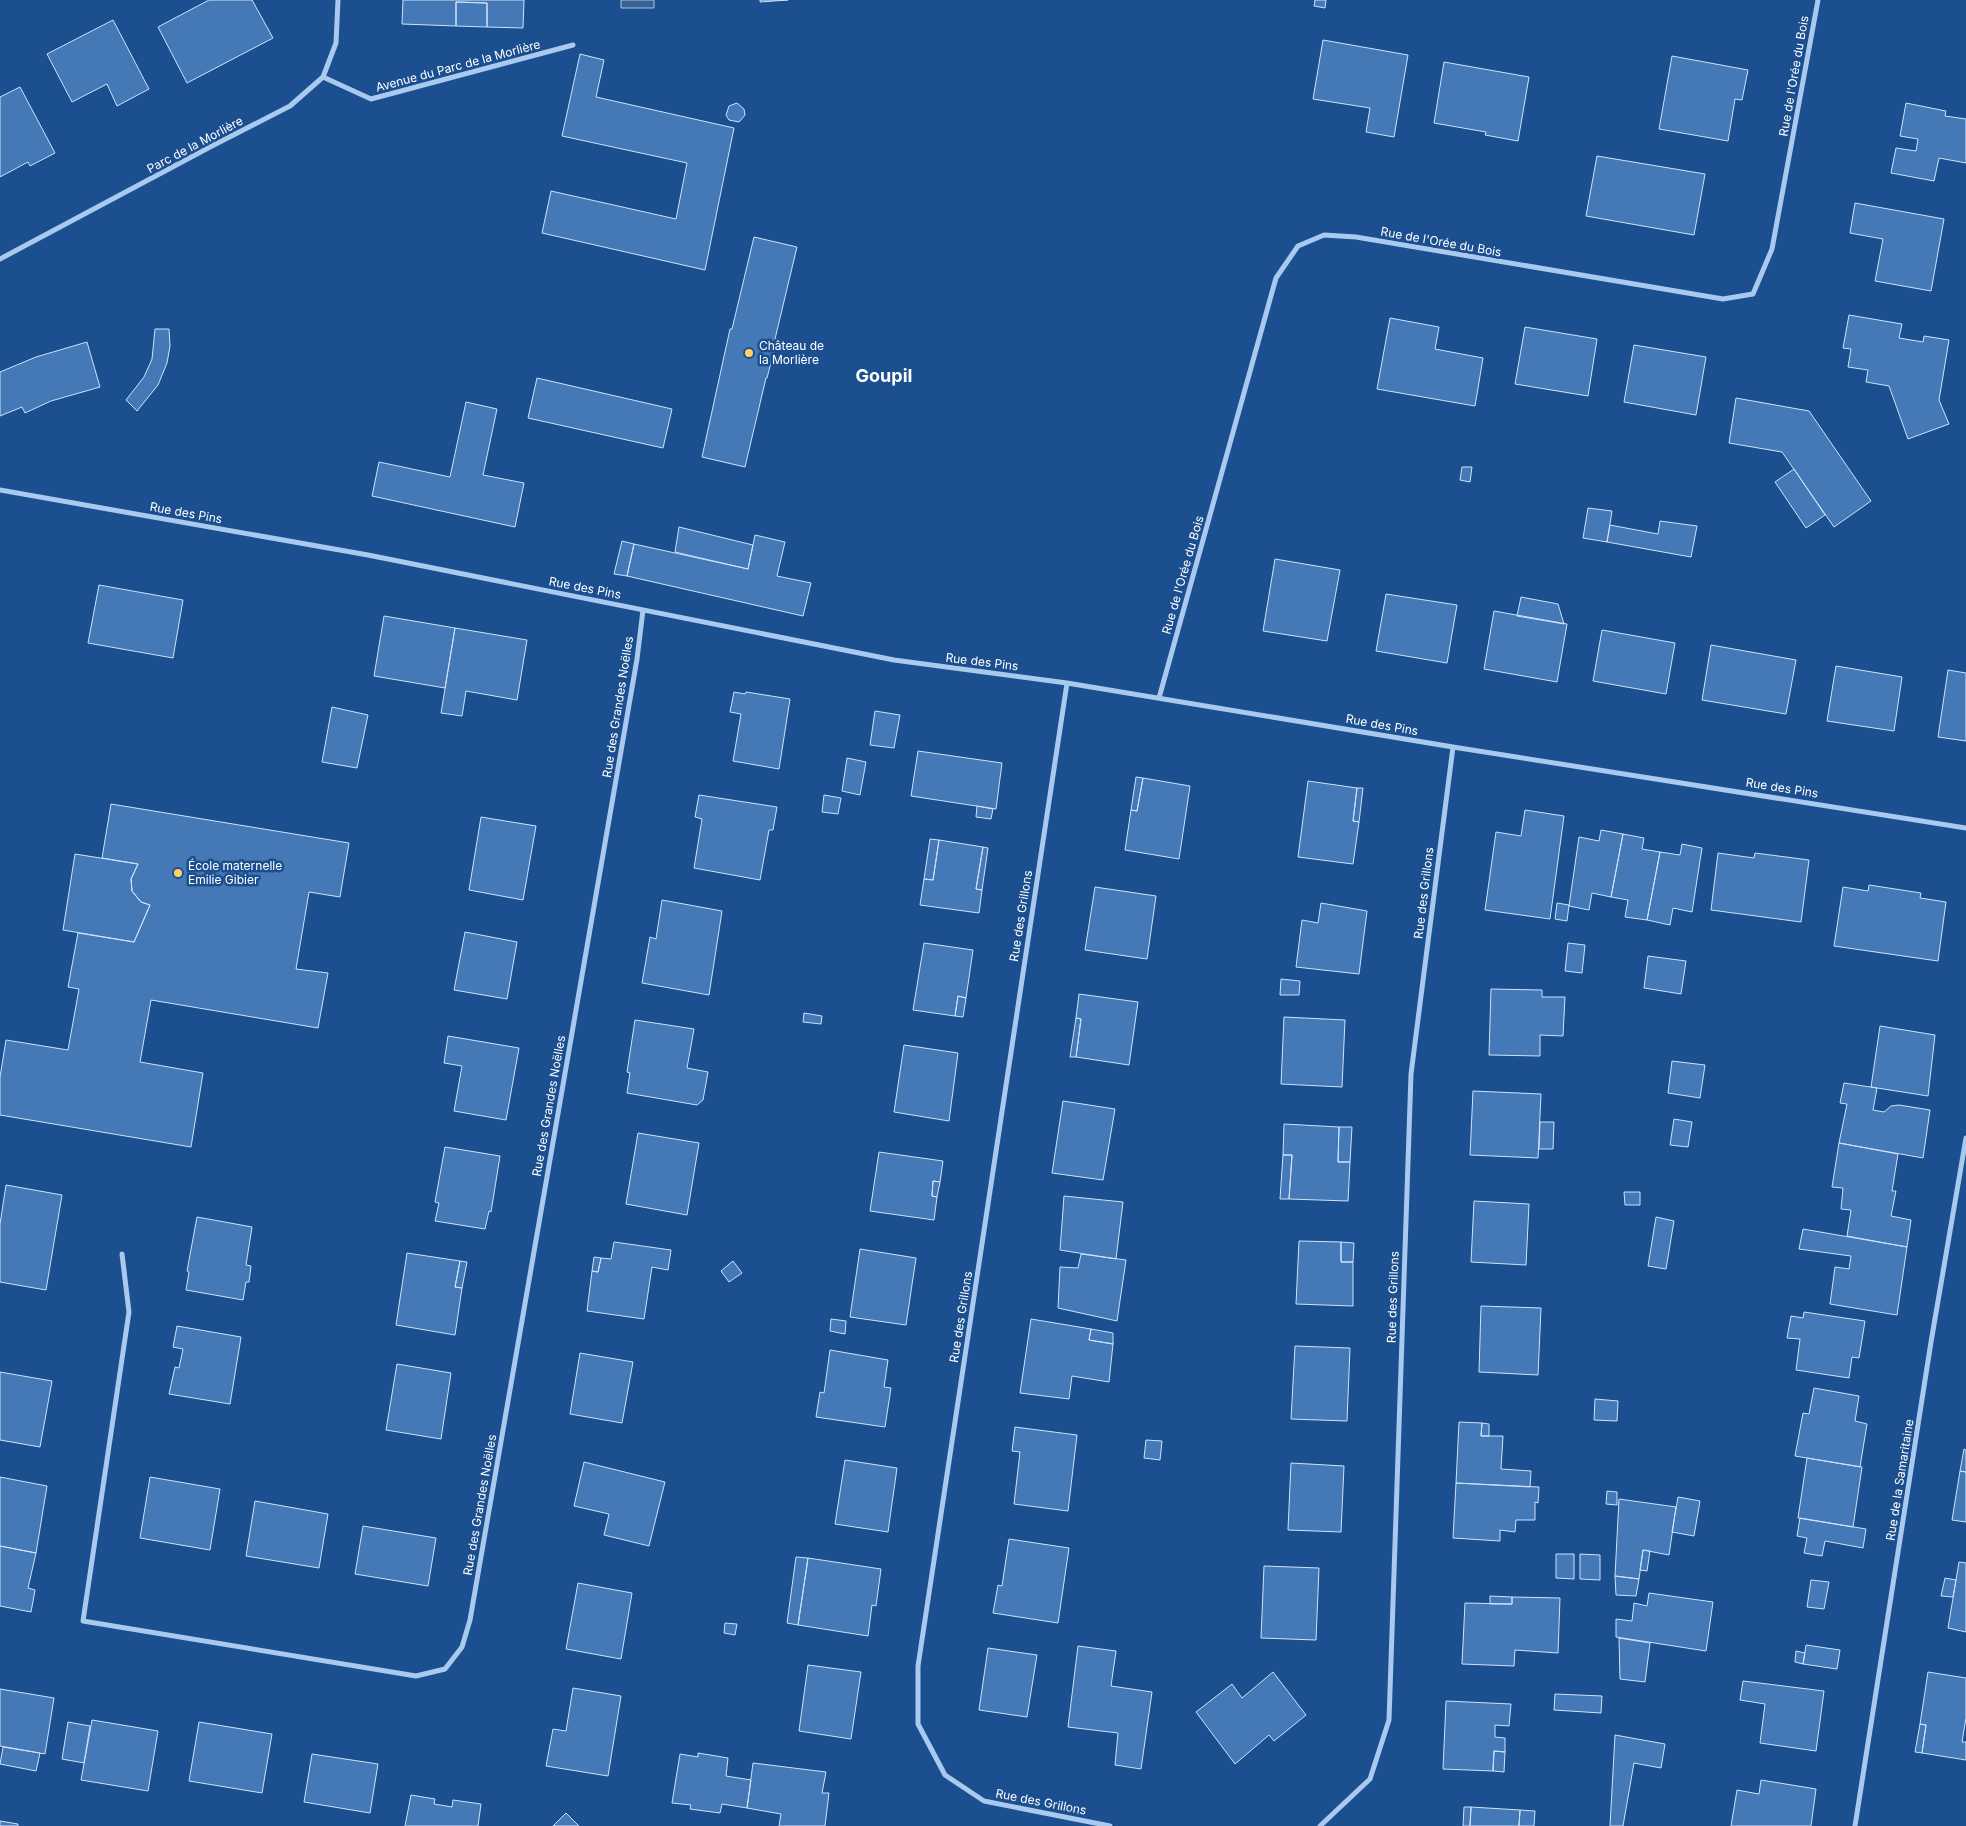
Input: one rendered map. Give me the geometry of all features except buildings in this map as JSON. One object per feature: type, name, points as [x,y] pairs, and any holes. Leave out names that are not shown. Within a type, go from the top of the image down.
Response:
[{"type":"street","name":"Parc de la Morlière","points":[[0,259],[290,106],[322,77],[336,43],[338,0]]},
{"type":"street","name":"Rue de l'Orée du Bois","points":[[1159,698],[1276,278],[1298,246],[1324,235],[1356,237],[1723,299],[1753,294],[1772,249],[1818,0]]},
{"type":"street","name":"Avenue du Parc de la Morlière","points":[[322,77],[371,99],[573,45]]},
{"type":"street","name":"Rue des Pins","points":[[0,490],[368,555],[894,660],[1067,683],[1453,747],[1966,828]]},
{"type":"street","name":"Rue des Grandes Noëlles","points":[[122,1254],[129,1312],[83,1621],[416,1676],[444,1669],[462,1647],[470,1620],[637,659],[643,610]]},
{"type":"street","name":"Rue des Grillons","points":[[1067,683],[918,1666],[918,1724],[945,1775],[984,1801],[1110,1826]]},
{"type":"street","name":"Rue des Grillons","points":[[1320,1826],[1370,1779],[1389,1720],[1411,1074],[1453,747]]},
{"type":"street","name":"Rue de la Samaritaine","points":[[1855,1826],[1931,1342],[1966,1138]]},
{"type":"water","points":[[621,0],[654,0],[654,8],[621,8]]},
{"type":"place","name":"Château de la Morlière","points":[[749,353]]},
{"type":"place","name":"École maternelle Emilie Gibier","points":[[178,873]]},
{"type":"district","name":"Goupil","points":[[884,376]]}]
